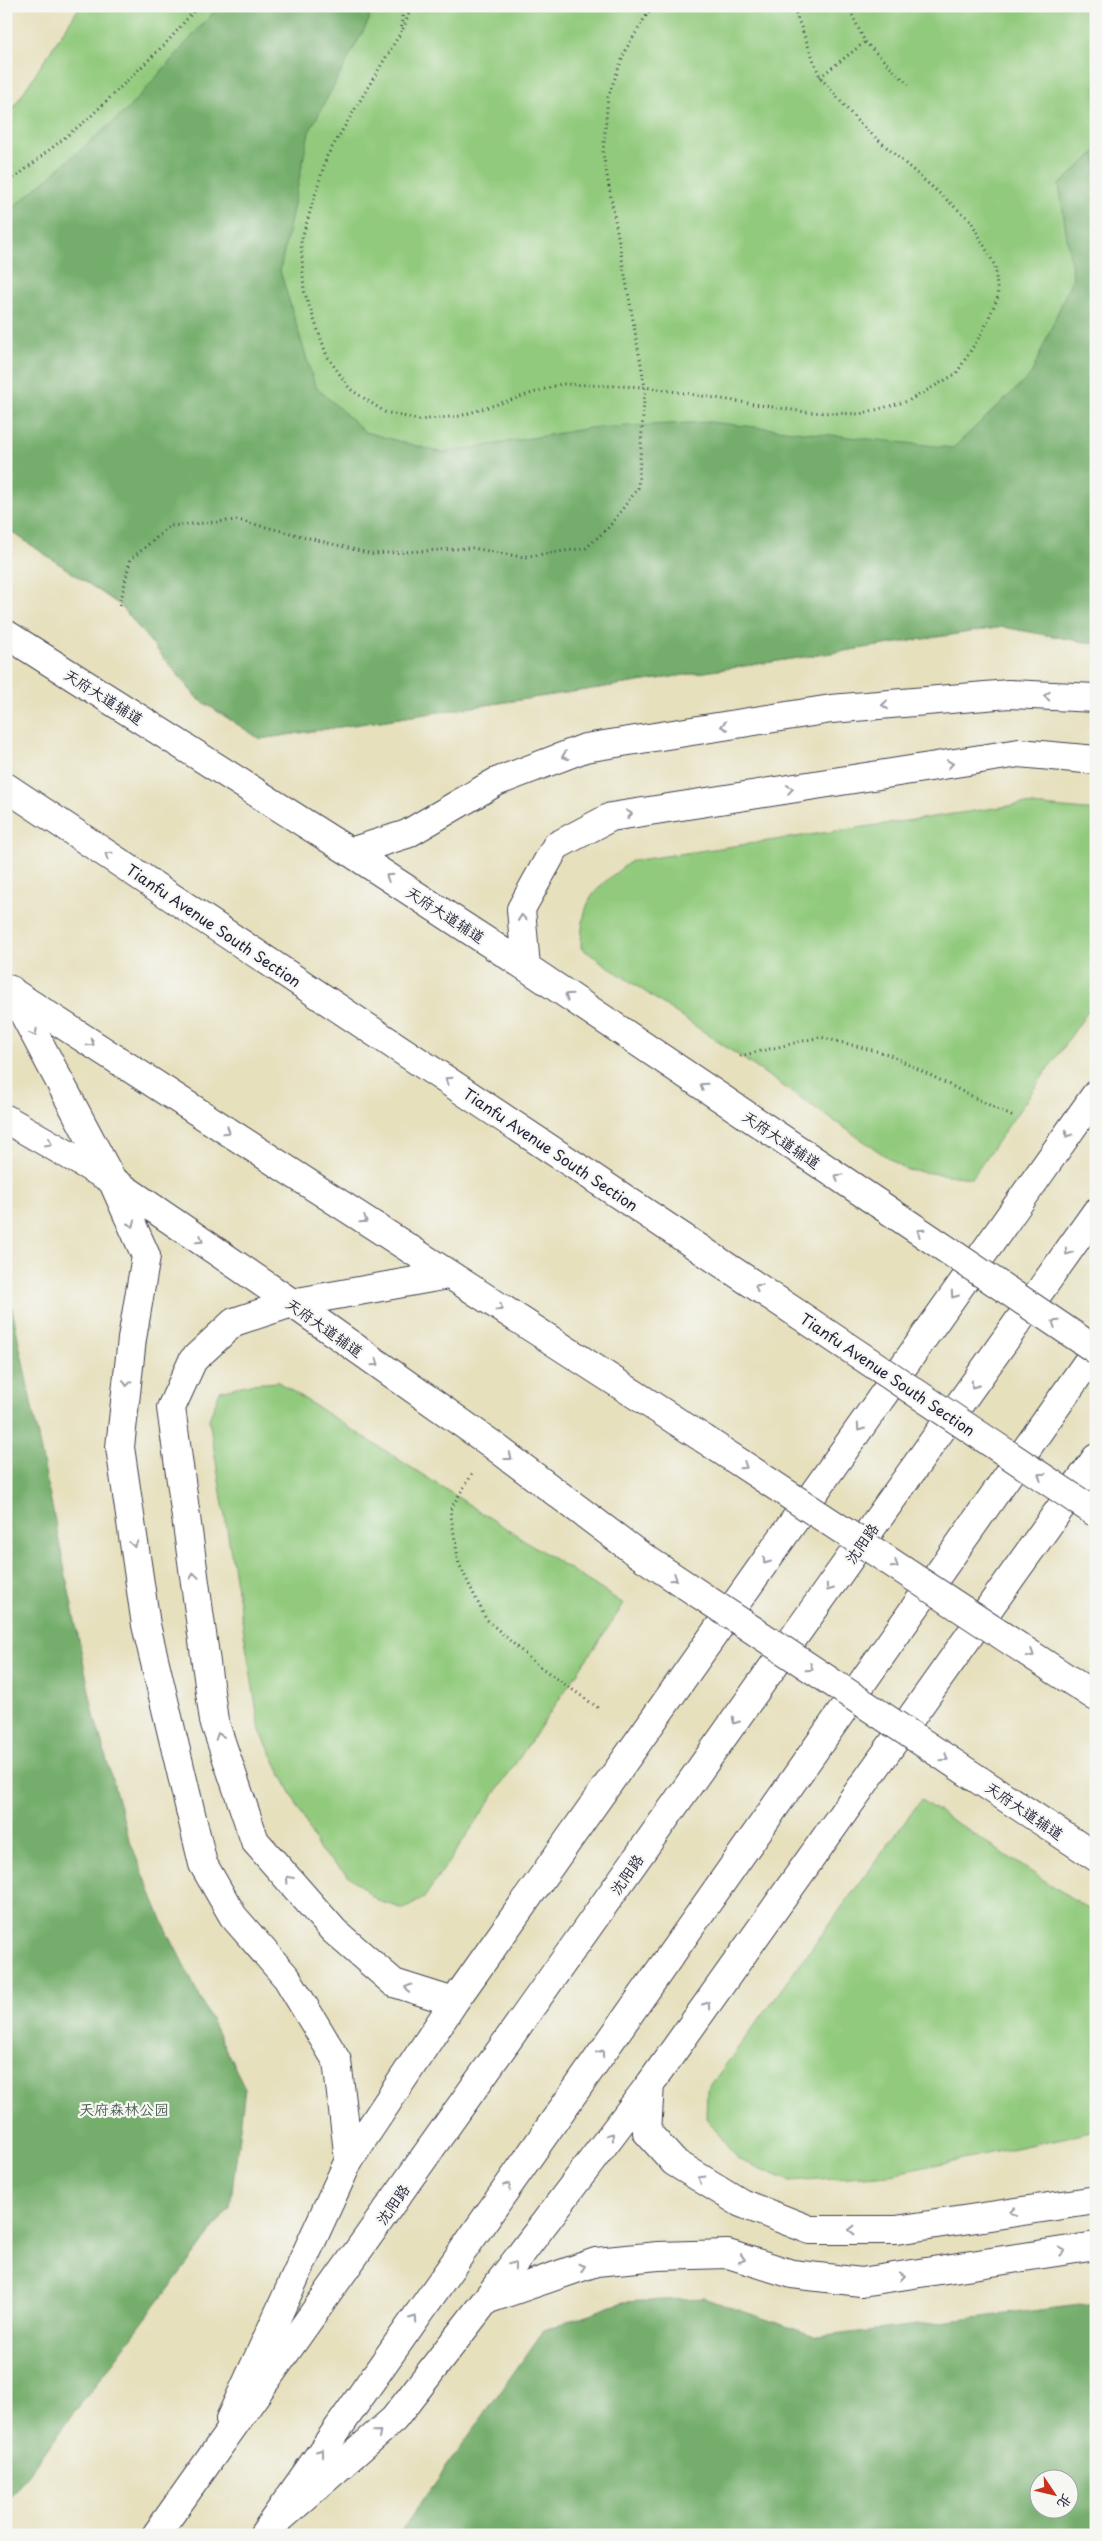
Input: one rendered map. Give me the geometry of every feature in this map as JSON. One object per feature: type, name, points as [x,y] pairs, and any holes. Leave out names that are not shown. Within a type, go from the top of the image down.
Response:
[{"type":"main road","name":"天府大道辅道","points":[[6,634],[350,852],[526,967],[1096,1350]]},
{"type":"main road","points":[[350,852],[407,834],[496,782],[586,748],[831,709],[1009,694],[1096,698]]},
{"type":"main road","points":[[526,967],[521,909],[556,846],[611,817],[1019,753],[1096,760]]},
{"type":"main road","name":"Tianfu Avenue South Section","points":[[6,787],[1096,1513]]},
{"type":"main road","points":[[8,989],[112,1180],[146,1256],[132,1339],[120,1447],[146,1625],[203,1864],[233,1916],[286,1978],[337,2061],[349,2160]]},
{"type":"main road","points":[[8,989],[704,1439],[1096,1697]]},
{"type":"main road","points":[[212,2458],[349,2160],[454,2002],[1096,1094]]},
{"type":"main road","name":"天府大道辅道","points":[[6,1119],[112,1180],[292,1303],[490,1443],[634,1552],[1096,1857]]},
{"type":"main road","name":"沈阳路","points":[[156,2535],[1096,1212]]},
{"type":"main road","points":[[448,1275],[292,1303],[234,1322],[193,1360],[171,1408],[214,1721],[255,1841],[334,1931],[394,1983],[454,2002]]},
{"type":"main road","points":[[263,2535],[1096,1350]]},
{"type":"main road","points":[[263,2535],[394,2419],[650,2084],[1096,1458]]},
{"type":"main road","points":[[650,2084],[647,2132],[674,2162],[741,2203],[810,2230],[896,2230],[1096,2200]]},
{"type":"main road","points":[[486,2300],[596,2262],[658,2256],[728,2254],[792,2274],[861,2282],[1096,2246]]},
{"type":"path","points":[[6,185],[89,118],[169,40],[198,6]]},
{"type":"path","points":[[401,32],[403,6]]},
{"type":"path","points":[[412,6],[401,32],[327,156],[301,241],[304,290],[327,356],[350,389],[385,412],[419,420],[460,416],[561,384],[645,386],[805,412],[860,414],[908,401],[956,374],[983,331],[998,297],[996,266],[971,221],[859,123],[820,77],[794,6]]},
{"type":"path","points":[[120,605],[130,560],[170,526],[238,520],[372,554],[472,548],[522,556],[586,548],[609,527],[638,488],[645,386],[604,153],[608,97],[625,51],[652,6]]},
{"type":"path","points":[[848,6],[865,42],[910,86]]},
{"type":"path","points":[[820,77],[865,42]]},
{"type":"path","points":[[740,1056],[820,1037],[888,1054],[1014,1118]]},
{"type":"path","points":[[450,1510],[459,1564],[486,1619],[536,1664],[600,1709]]},
{"type":"green space","points":[[80,6],[1096,6],[1096,644],[1003,627],[260,739],[197,698],[120,605],[6,528],[6,119]]},
{"type":"green space","points":[[219,6],[370,6],[369,20],[309,132],[280,271],[315,386],[365,432],[443,453],[590,428],[709,422],[953,448],[1031,375],[1073,277],[1059,185],[1096,152],[1096,644],[1003,627],[260,739],[197,698],[120,605],[6,528],[6,214],[127,110]]},
{"type":"green space","points":[[1022,804],[1096,811],[1096,1000],[972,1178],[906,1170],[581,948],[584,917],[592,897],[598,888],[631,861]]},
{"type":"green space","name":"天府森林公园","points":[[6,1278],[94,1715],[129,1839],[165,1927],[245,2088],[230,2207],[6,2503]]},
{"type":"green space","points":[[278,1382],[624,1604],[424,1898],[404,1909],[378,1901],[320,1851],[260,1731],[209,1419],[220,1391],[250,1384]]},
{"type":"green space","points":[[921,1800],[1096,1914],[1096,2131],[891,2174],[790,2181],[739,2160],[706,2118],[707,2090]]},
{"type":"green space","points":[[704,2298],[818,2337],[1096,2303],[1096,2535],[398,2535],[544,2330],[623,2302]]}]
